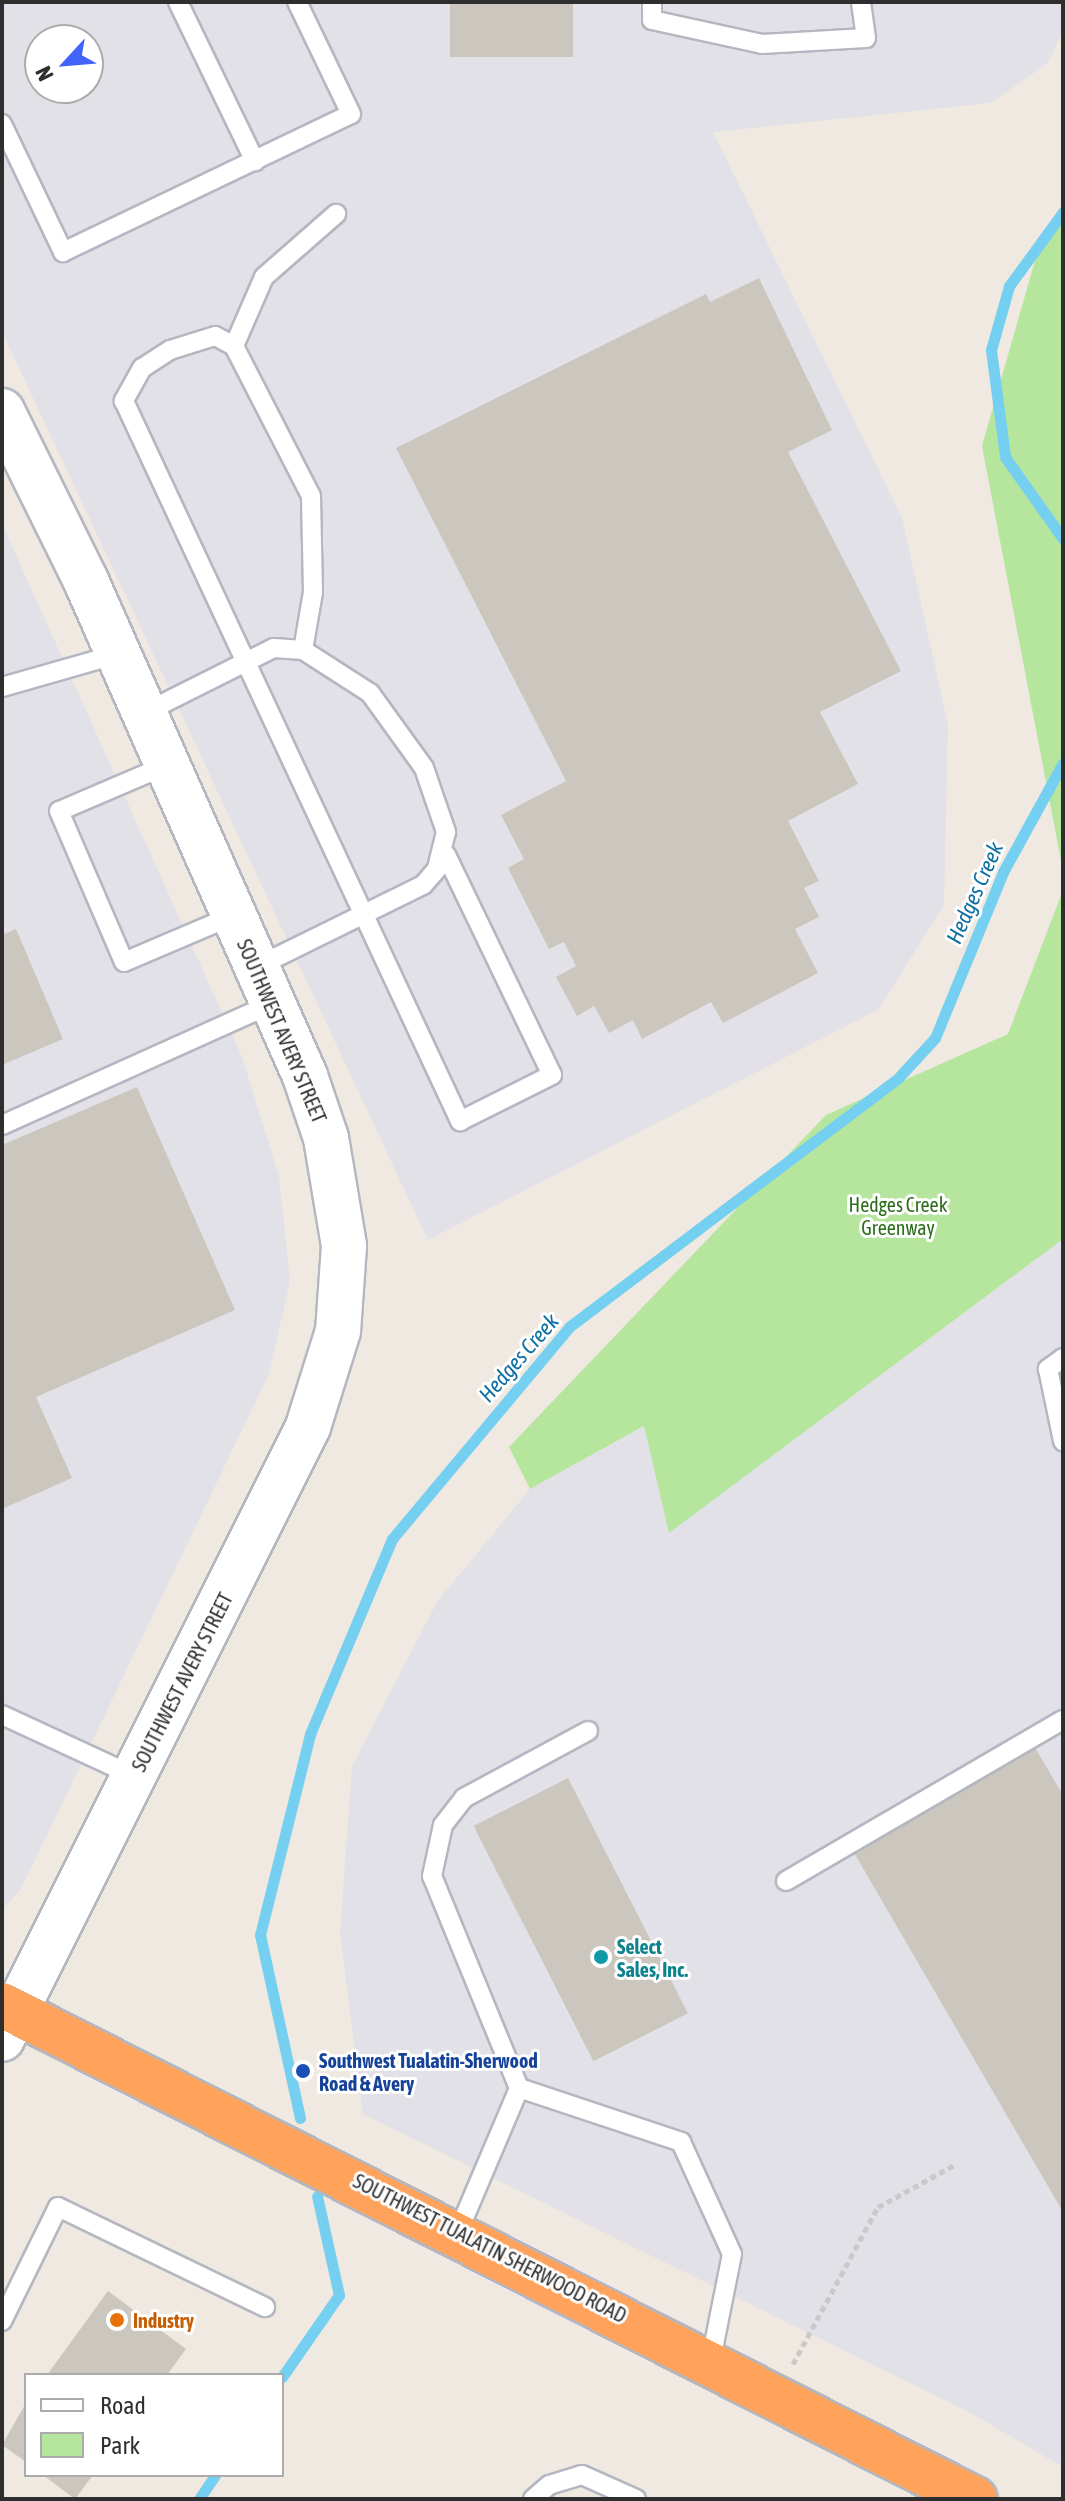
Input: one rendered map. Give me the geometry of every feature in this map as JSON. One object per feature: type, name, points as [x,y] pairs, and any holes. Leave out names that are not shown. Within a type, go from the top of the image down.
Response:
[{"type":"highway","name":"SOUTHWEST TUALATIN SHERWOOD ROAD","points":[[7,2018],[458,2232],[777,2393],[975,2499]]},
{"type":"main road","name":"SOUTHWEST AVERY STREET","points":[[3,416],[118,654],[265,985],[326,1138],[344,1246],[338,1331],[288,1472],[7,2018]]},
{"type":"lane","points":[[178,2],[255,161]]},
{"type":"lane","points":[[2,124],[63,252],[351,114],[297,2]]},
{"type":"lane","points":[[652,2],[652,20],[762,44],[866,38],[861,2]]},
{"type":"lane","points":[[234,346],[264,277],[336,214]]},
{"type":"lane","points":[[144,713],[244,663],[274,648],[303,650],[370,693],[399,729],[432,788],[446,855],[552,1075],[460,1121],[244,663],[124,401],[142,368],[170,350],[215,336],[234,346],[311,496],[313,592],[303,650]]},
{"type":"lane","points":[[2,687],[118,654]]},
{"type":"lane","points":[[167,765],[59,811],[124,962],[234,915]]},
{"type":"lane","points":[[2,1125],[265,985],[363,915],[423,885],[446,855]]},
{"type":"lane","points":[[1063,1358],[1048,1369],[1063,1441]]},
{"type":"lane","points":[[2,1715],[134,1776]]},
{"type":"lane","points":[[786,1881],[1063,1720]]},
{"type":"lane","points":[[458,2232],[519,2088],[432,1876],[443,1825],[464,1798],[588,1731]]},
{"type":"lane","points":[[519,2088],[681,2142],[732,2254],[711,2359]]},
{"type":"lane","points":[[2,2321],[58,2207],[265,2307]]},
{"type":"lane","points":[[533,2499],[582,2475],[636,2499]]},
{"type":"path","points":[[777,2393],[878,2207],[954,2165]]},
{"type":"shaded area","points":[[2,2],[1063,2],[1063,31],[1048,63],[991,103],[713,132],[902,518],[948,725],[944,905],[878,1010],[428,1240],[2,332]]},
{"type":"shaded area","points":[[2,524],[242,1057],[279,1176],[290,1281],[269,1374],[21,1889],[2,1910]]},
{"type":"shaded area","points":[[1063,1239],[1063,2467],[969,2412],[363,2114],[340,1934],[352,1766],[437,1602],[530,1489],[645,1426],[669,1532]]},
{"type":"green space","points":[[1063,204],[1063,871],[982,446],[1043,233]]},
{"type":"green space","name":"Hedges Creek Greenway","points":[[1063,890],[1063,1239],[669,1533],[644,1426],[530,1489],[509,1447],[826,1115],[1008,1034]]},
{"type":"building","points":[[450,2],[573,2],[573,57],[450,57]]},
{"type":"building","points":[[759,278],[832,430],[788,452],[901,671],[820,712],[858,784],[788,821],[819,881],[804,888],[819,917],[795,929],[818,973],[723,1023],[711,1002],[642,1039],[633,1020],[609,1033],[594,1006],[577,1016],[556,977],[576,966],[564,942],[549,949],[508,868],[524,859],[501,815],[566,781],[396,448],[706,294],[710,302]]},
{"type":"building","points":[[16,929],[63,1039],[2,1065],[2,935]]},
{"type":"building","points":[[137,1087],[235,1310],[36,1397],[72,1478],[2,1509],[2,1145]]},
{"type":"building","points":[[1034,1746],[1063,1795],[1063,2212],[853,1851]]},
{"type":"building","name":"Select Sales, Inc.","points":[[568,1778],[688,2013],[593,2061],[474,1826]]},
{"type":"building","name":"Industry","points":[[108,2291],[186,2349],[168,2373],[48,2373]]},
{"type":"building","points":[[24,2406],[24,2461],[2,2445]]},
{"type":"building","points":[[46,2477],[92,2477],[75,2499]]},
{"type":"waterway","name":"Hedges Creek","points":[[1063,212],[1009,286],[991,350],[1005,457],[1063,539]]},
{"type":"waterway","name":"Hedges Creek","points":[[300,2118],[260,1935],[310,1734],[392,1539],[569,1327],[899,1077],[935,1038],[1003,872],[1063,763]]},
{"type":"waterway","name":"Hedges Creek","points":[[284,2374],[339,2295],[317,2196]]},
{"type":"waterway","name":"Hedges Creek","points":[[199,2499],[214,2477]]},
{"type":"place","name":"Select Sales, Inc.","points":[[601,1957]]},
{"type":"place","name":"Southwest Tualatin-Sherwood Road & Avery","points":[[303,2071]]},
{"type":"place","name":"Industry","points":[[117,2320]]}]
